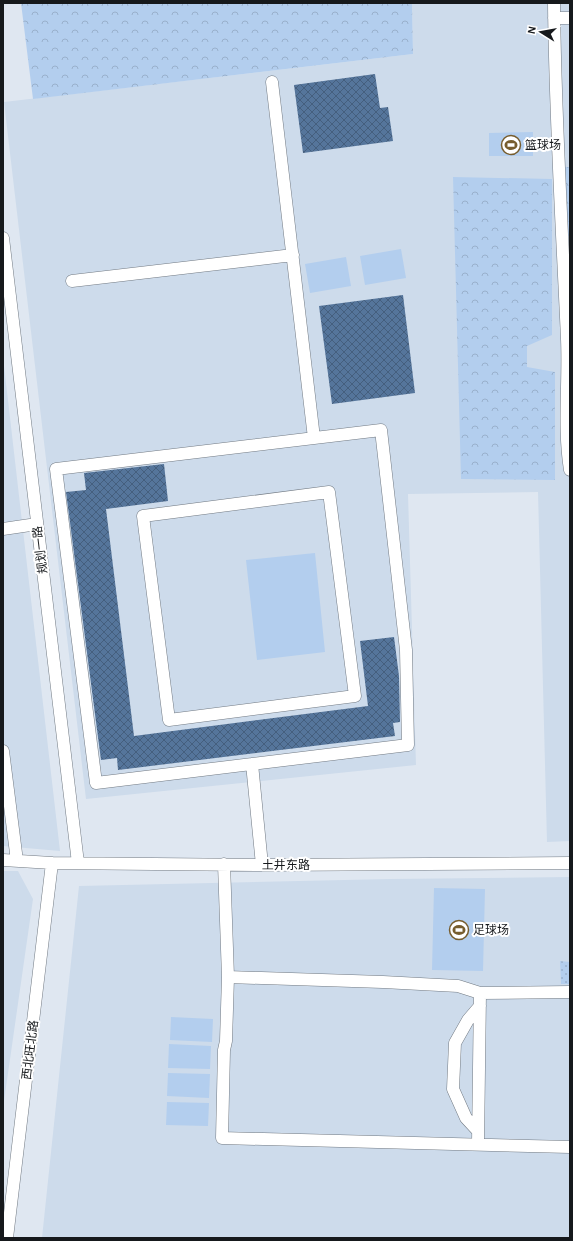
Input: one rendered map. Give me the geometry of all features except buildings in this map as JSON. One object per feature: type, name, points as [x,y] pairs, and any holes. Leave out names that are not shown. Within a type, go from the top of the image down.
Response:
[{"type":"street","points":[[554,3],[556,112],[564,158],[569,349],[566,430],[567,454],[570,470]]},
{"type":"street","points":[[554,18],[570,18]]},
{"type":"street","points":[[272,82],[314,438]]},
{"type":"street","name":"规划一路","points":[[3,238],[4,257],[78,863]]},
{"type":"street","points":[[72,281],[293,255]]},
{"type":"street","points":[[381,430],[406,650],[408,745],[252,764],[96,783],[56,469],[381,430]]},
{"type":"street","points":[[329,492],[355,696],[169,720],[143,516],[329,492]]},
{"type":"street","points":[[3,529],[37,524]]},
{"type":"street","points":[[3,751],[17,861]]},
{"type":"street","points":[[252,764],[262,865]]},
{"type":"street","name":"土井东路","points":[[3,860],[52,863],[262,865],[570,864]]},
{"type":"street","name":"西北旺北路","points":[[7,1238],[52,863]]},
{"type":"street","points":[[224,864],[228,977],[226,1041],[224,1050],[222,1138],[570,1147]]},
{"type":"street","points":[[228,977],[458,986],[480,993],[570,992]]},
{"type":"street","points":[[478,1144],[480,993]]},
{"type":"street","points":[[478,1131],[466,1118],[453,1090],[455,1043],[468,1020],[480,1006]]},
{"type":"shaded area","points":[[412,3],[570,3],[570,841],[547,842],[538,492],[408,494],[416,765],[86,799],[4,102],[413,54]]},
{"type":"shaded area","points":[[3,357],[60,851],[3,846]]},
{"type":"shaded area","points":[[3,871],[18,871],[33,899],[3,1108]]},
{"type":"shaded area","points":[[570,877],[570,1238],[42,1238],[79,886],[390,879]]},
{"type":"green space","points":[[21,3],[412,3],[413,54],[33,99]]},
{"type":"green space","name":"篮球场","points":[[533,132],[533,156],[489,156],[489,133]]},
{"type":"green space","points":[[565,167],[570,167],[570,236],[568,236]]},
{"type":"green space","points":[[453,177],[552,179],[552,335],[527,346],[527,367],[555,372],[555,480],[461,479]]},
{"type":"green space","points":[[401,249],[406,278],[365,285],[360,256]]},
{"type":"green space","points":[[346,257],[351,286],[310,293],[305,264]]},
{"type":"green space","points":[[315,553],[325,652],[257,660],[246,560]]},
{"type":"green space","name":"足球场","points":[[434,888],[485,889],[483,971],[432,970]]},
{"type":"green space","points":[[560,961],[570,962],[570,984],[561,984]]},
{"type":"green space","points":[[171,1017],[213,1019],[212,1042],[170,1040]]},
{"type":"green space","points":[[169,1044],[211,1046],[210,1069],[168,1068]]},
{"type":"green space","points":[[168,1073],[210,1074],[209,1098],[167,1096]]},
{"type":"green space","points":[[167,1102],[209,1103],[208,1126],[166,1125]]},
{"type":"place","name":"篮球场","points":[[511,145]]},
{"type":"place","name":"足球场","points":[[459,930]]}]
